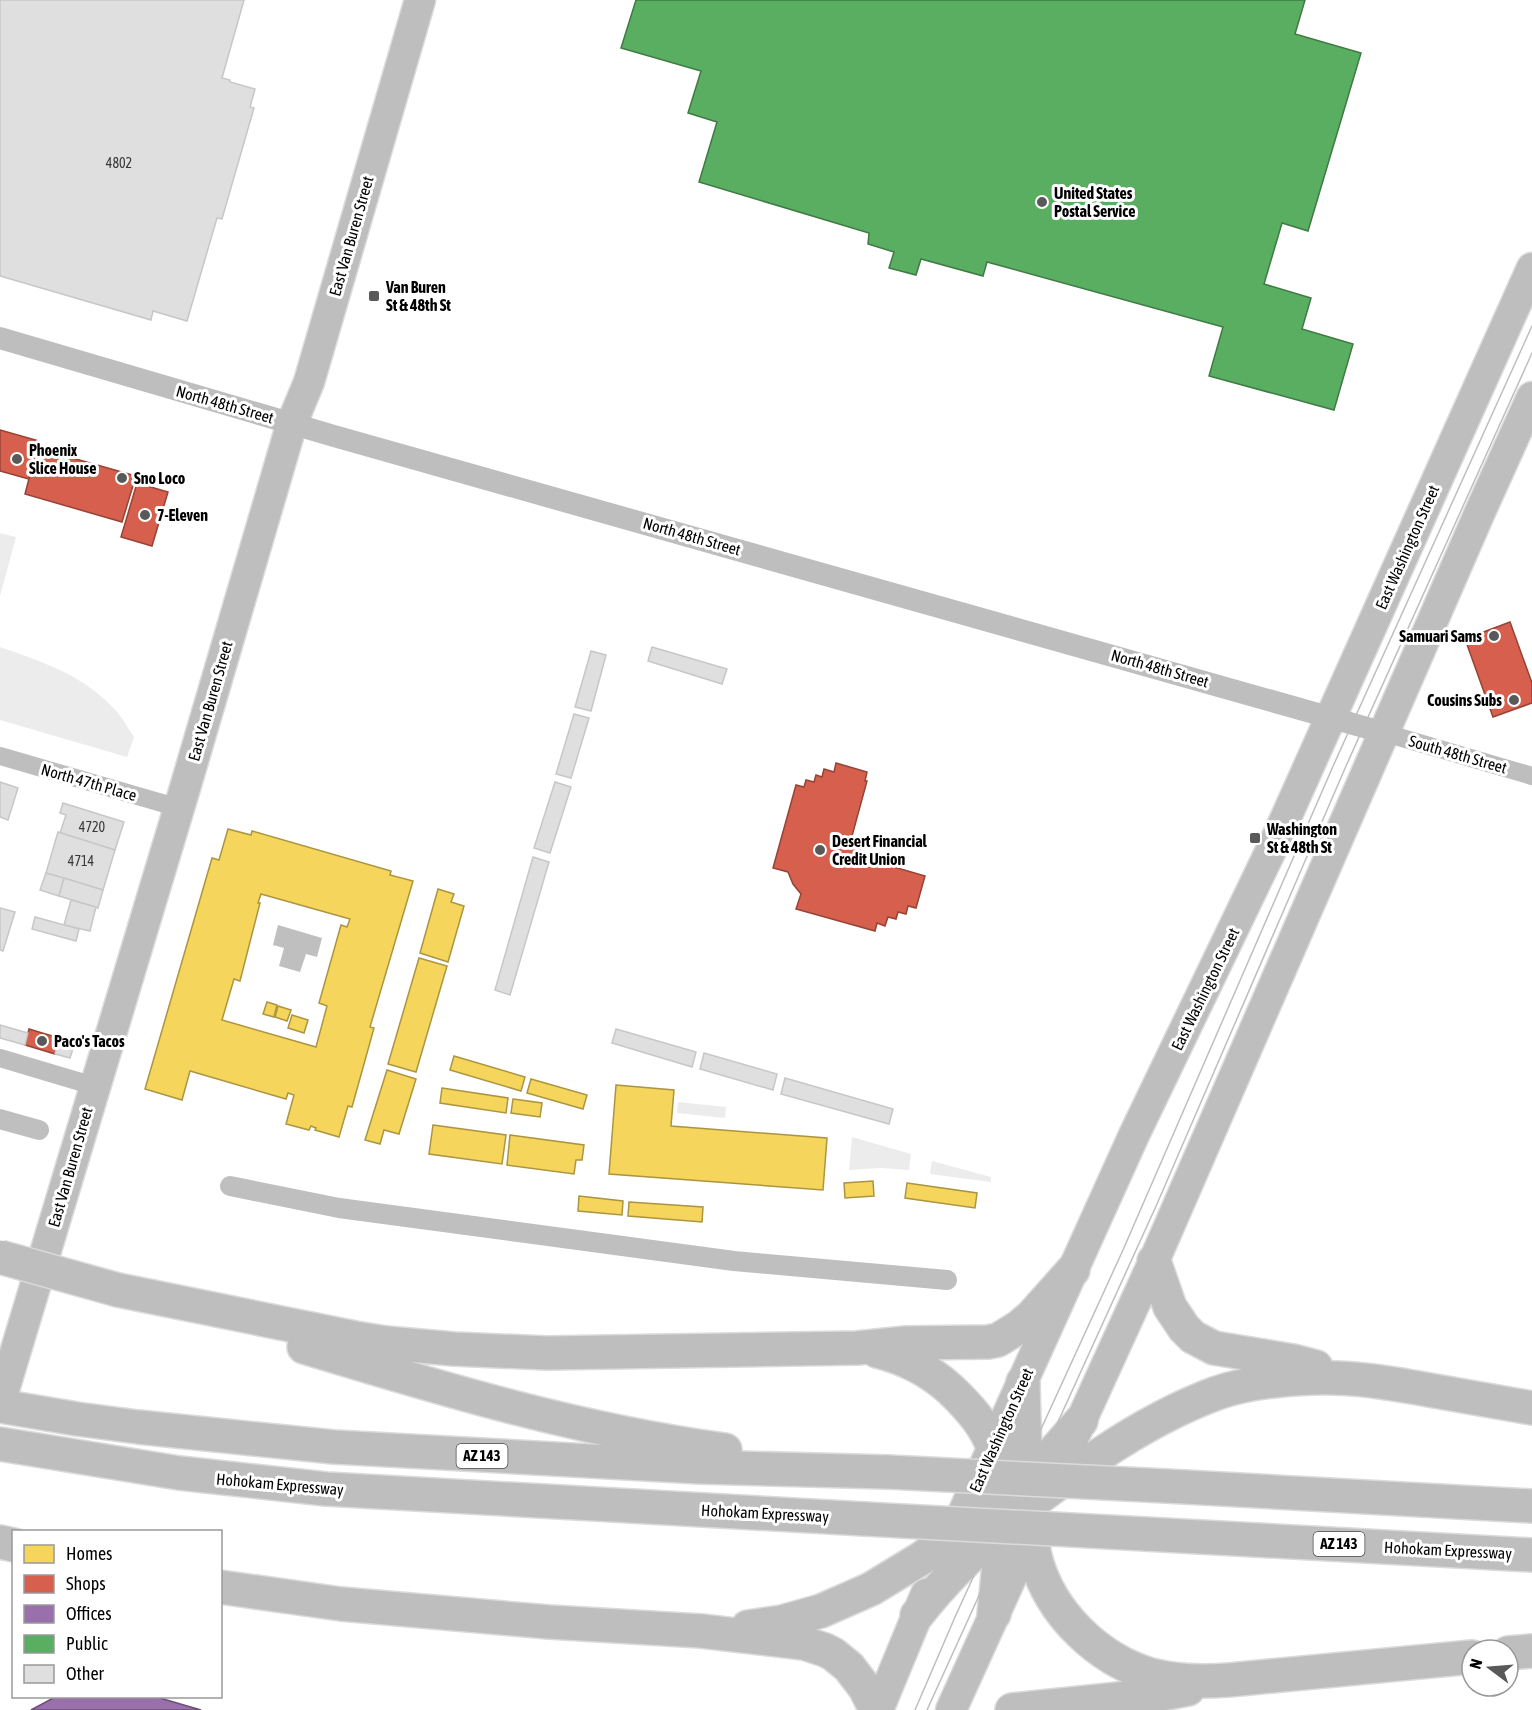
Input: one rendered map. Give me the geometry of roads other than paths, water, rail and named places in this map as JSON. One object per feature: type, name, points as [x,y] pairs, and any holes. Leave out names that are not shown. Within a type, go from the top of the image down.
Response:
[{"type":"highway","points":[[0,1257],[118,1290],[441,1388],[552,1417],[703,1447],[888,1472]]},
{"type":"highway","points":[[1154,1261],[1173,1313],[1184,1328],[1203,1344],[1229,1351],[1293,1361],[1362,1380]]},
{"type":"highway","points":[[118,1290],[355,1338],[442,1348],[597,1353],[858,1348],[906,1343],[998,1340],[1009,1335],[1032,1316],[1073,1270]]},
{"type":"highway","points":[[858,1348],[891,1355],[918,1366],[958,1396],[986,1433],[993,1448],[1001,1488],[1023,1506]]},
{"type":"highway","points":[[917,1615],[942,1585],[1023,1506],[1134,1433],[1183,1407],[1218,1393],[1253,1384],[1291,1379],[1362,1380],[1532,1408]]},
{"type":"highway","points":[[1023,1382],[1023,1506],[1036,1562],[1047,1589],[1065,1616],[1086,1639],[1099,1649],[1125,1664],[1152,1675],[1185,1681],[1228,1680],[1460,1657]]},
{"type":"highway","name":"AZ 143","points":[[0,1404],[77,1419],[268,1441],[401,1452],[701,1467],[888,1472],[1532,1506]]},
{"type":"highway","points":[[994,1614],[1000,1557],[1023,1506],[1052,1455],[1081,1421]]},
{"type":"highway","points":[[0,1444],[63,1465]]},
{"type":"highway","points":[[0,1466],[63,1465]]},
{"type":"highway","name":"Hohokam Expressway","points":[[63,1465],[326,1489],[1532,1555]]},
{"type":"highway","points":[[701,1631],[756,1627],[821,1611],[871,1589],[922,1558],[954,1534],[1023,1506]]},
{"type":"highway","points":[[222,1587],[402,1610],[701,1631],[804,1644],[833,1654],[854,1673],[877,1710]]},
{"type":"highway","points":[[1011,1710],[1156,1695],[1228,1680]]},
{"type":"main road","name":"East Van Buren Street","points":[[0,1404],[292,423],[309,382],[420,0]]},
{"type":"main road","name":"East Washington Street","points":[[877,1710],[917,1615],[1129,1146],[1332,717],[1532,268]]},
{"type":"main road","points":[[1081,1421],[1154,1261],[1532,397]]},
{"type":"main road","points":[[951,1710],[994,1614]]},
{"type":"street","name":"North 48th Street","points":[[0,338],[1385,733]]},
{"type":"street","name":"South 48th Street","points":[[1385,733],[1532,776]]},
{"type":"street","name":"North 47th Place","points":[[0,756],[179,808]]},
{"type":"street","points":[[0,1059],[94,1086]]},
{"type":"waterway","points":[[0,1119],[39,1130]]},
{"type":"waterway","points":[[230,1186],[339,1208],[734,1261],[947,1280]]},
{"type":"tram line","points":[[915,1710],[955,1617],[1123,1250],[1334,764],[1532,326]]},
{"type":"tram line","points":[[927,1710],[1157,1204],[1346,766],[1532,353]]},
{"type":"place","name":"United States Postal Service","points":[[1042,202]]},
{"type":"place","name":"Van Buren St & 48th St","points":[[374,296]]},
{"type":"place","name":"Phoenix Slice House","points":[[17,459]]},
{"type":"place","name":"Sno Loco","points":[[122,478]]},
{"type":"place","name":"7-Eleven","points":[[145,515]]},
{"type":"place","name":"Samuari Sams","points":[[1494,636]]},
{"type":"place","name":"Cousins Subs","points":[[1514,700]]},
{"type":"place","name":"Washington St & 48th St","points":[[1255,838]]},
{"type":"place","name":"Desert Financial Credit Union","points":[[820,850]]},
{"type":"place","name":"Paco's Tacos","points":[[42,1041]]}]
